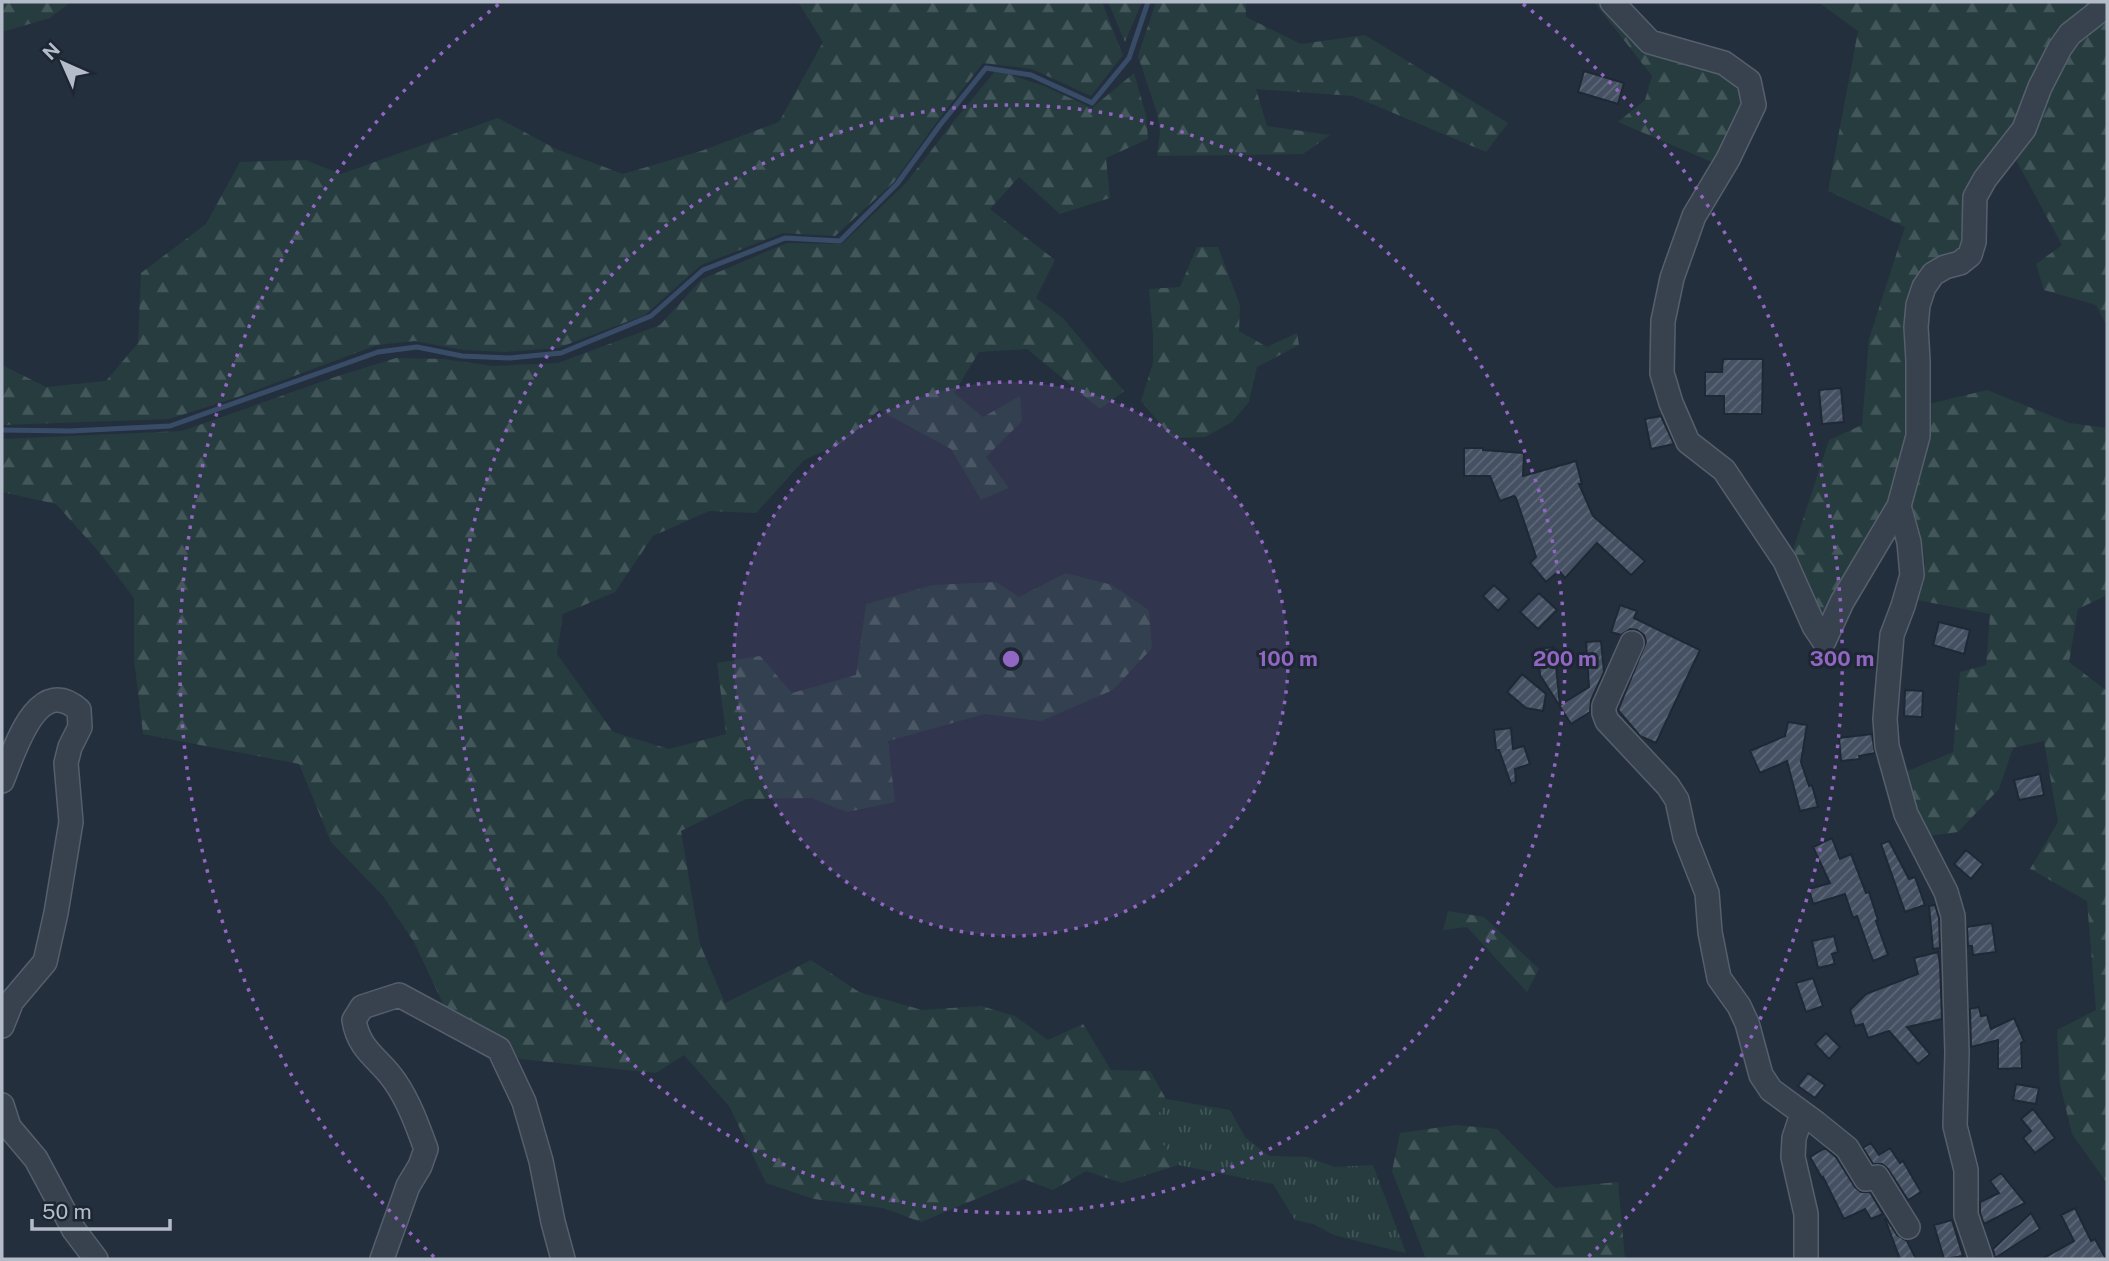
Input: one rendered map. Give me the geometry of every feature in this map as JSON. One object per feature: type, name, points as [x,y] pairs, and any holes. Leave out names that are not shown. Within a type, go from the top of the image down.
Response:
[{"type":"street","points":[[1612,2],[1650,42],[1724,63],[1749,81],[1754,105],[1728,159],[1694,216],[1672,278],[1663,321],[1662,373],[1671,403],[1688,442],[1724,470],[1785,561],[1814,626],[1824,641],[1843,602],[1899,506],[1918,436],[1916,327],[1918,305],[1924,287],[1933,274],[1960,263],[1970,255],[1974,242],[1975,197],[1985,179],[2024,129],[2040,87],[2060,48],[2070,34],[2107,5]]},
{"type":"street","points":[[1899,506],[1909,541],[1912,575],[1892,635],[1886,692],[1887,746],[1906,814],[1946,892],[1953,916],[1957,1052],[1955,1126],[1966,1170],[1966,1215],[1980,1259]]},
{"type":"street","points":[[1632,643],[1604,706],[1604,713],[1607,721],[1668,786],[1677,800],[1685,836],[1707,893],[1710,932],[1720,978],[1747,1023],[1761,1076],[1771,1090],[1847,1148],[1867,1179],[1877,1177],[1908,1227]]},
{"type":"street","points":[[2,781],[27,722],[43,704],[59,698],[79,710],[80,727],[66,763],[71,822],[45,962],[12,1001],[2,1027]]},
{"type":"street","points":[[382,1259],[408,1186],[426,1149],[396,1082],[369,1054],[356,1032],[354,1020],[362,1007],[399,995],[499,1049],[524,1102],[541,1161],[563,1259]]},
{"type":"street","points":[[2,1105],[9,1127],[36,1159],[74,1230],[96,1259]]},
{"type":"street","points":[[1802,1114],[1794,1138],[1793,1157],[1806,1214],[1805,1259]]},
{"type":"green space","points":[[2,2],[71,2],[50,18],[2,32]]},
{"type":"green space","points":[[798,2],[1102,2],[1123,55],[1091,96],[1032,69],[983,63],[894,182],[835,236],[783,233],[701,265],[645,315],[558,348],[506,352],[463,350],[415,341],[377,345],[238,397],[169,419],[2,425],[2,365],[46,387],[106,381],[138,343],[141,273],[206,224],[240,162],[305,160],[341,174],[498,118],[556,149],[623,174],[701,151],[779,122],[823,42]]},
{"type":"green space","points":[[1108,2],[1142,2],[1125,42]]},
{"type":"green space","points":[[1156,2],[1246,2],[1246,17],[1301,44],[1365,35],[1508,123],[1486,152],[1353,96],[1256,89],[1267,126],[1330,135],[1303,154],[1157,156],[1160,131],[1157,113],[1138,56]]},
{"type":"green space","points":[[1594,2],[1606,2],[1614,12],[1725,71],[1743,84],[1745,106],[1712,162],[1618,122],[1645,100],[1652,76]]},
{"type":"green space","points":[[1818,2],[2103,2],[2011,138],[1963,197],[1965,239],[1960,256],[1923,279],[1910,454],[1884,510],[1823,620],[1792,553],[1829,440],[1862,425],[1869,339],[1905,227],[1828,191],[1858,31]]},
{"type":"green space","points":[[2107,14],[2107,326],[2096,305],[2044,290],[2036,264],[2062,245],[2015,158],[2068,52]]},
{"type":"green space","points":[[996,70],[1044,86],[1092,108],[1134,73],[1146,115],[1148,139],[1106,158],[1110,198],[1060,214],[1019,177],[990,209],[1055,260],[1036,298],[1063,318],[1124,391],[1100,409],[1027,349],[979,352],[954,393],[983,417],[1020,396],[1022,421],[986,457],[1009,488],[981,500],[951,449],[879,410],[842,443],[804,460],[756,513],[709,511],[653,536],[615,592],[563,614],[557,654],[613,732],[669,749],[726,734],[717,663],[760,656],[792,693],[856,675],[866,604],[933,585],[996,582],[1019,597],[1066,573],[1112,585],[1149,610],[1152,648],[1113,690],[1041,721],[985,714],[888,741],[895,802],[847,812],[811,798],[746,799],[681,831],[700,944],[725,1003],[811,960],[859,992],[922,1010],[981,1006],[1015,1016],[1048,1040],[1083,1024],[1111,1070],[1150,1071],[1166,1099],[1151,1128],[1178,1165],[1122,1183],[1086,1171],[1053,1190],[1024,1179],[921,1222],[883,1208],[814,1199],[766,1183],[729,1106],[684,1055],[656,1073],[520,1059],[445,1008],[414,942],[383,896],[331,842],[299,764],[143,734],[134,659],[134,598],[99,552],[56,504],[2,492],[2,439],[182,431],[396,358],[443,359],[493,366],[558,363],[660,325],[702,279],[787,243],[842,244],[906,183]]},
{"type":"green space","points":[[1197,247],[1218,247],[1240,305],[1239,331],[1267,347],[1297,333],[1299,345],[1257,367],[1249,402],[1232,422],[1205,437],[1172,438],[1141,401],[1153,363],[1149,289],[1180,287]]},
{"type":"green space","points":[[1987,390],[2069,423],[2107,428],[2107,595],[2078,609],[2069,662],[2107,691],[2107,1183],[2072,1134],[2060,1084],[2057,1030],[2096,1010],[2087,901],[2030,869],[2058,822],[2044,741],[2013,748],[1999,789],[1958,832],[1928,836],[1913,807],[1903,773],[1953,752],[1960,672],[1986,665],[1990,614],[1917,600],[1925,562],[1919,527],[1908,498],[1921,467],[1929,404]]},
{"type":"green space","points":[[1448,911],[1484,917],[1539,969],[1527,992],[1467,927],[1443,930]]},
{"type":"green space","points":[[1166,1099],[1230,1110],[1245,1137],[1269,1156],[1307,1157],[1335,1167],[1373,1165],[1406,1253],[1334,1235],[1313,1224],[1295,1220],[1273,1184],[1178,1165],[1151,1128]]},
{"type":"green space","points":[[1456,1125],[1497,1129],[1555,1188],[1618,1182],[1625,1259],[1426,1259],[1392,1171],[1400,1133]]},
{"type":"building","points":[[1584,71],[1624,83],[1618,104],[1578,92]]},
{"type":"building","points":[[1723,359],[1763,359],[1762,414],[1724,414],[1724,396],[1705,396],[1705,372],[1722,372]]},
{"type":"building","points":[[1841,388],[1844,422],[1822,424],[1819,390]]},
{"type":"building","points":[[1661,416],[1674,444],[1651,449],[1645,419]]},
{"type":"building","points":[[1464,448],[1524,453],[1523,476],[1576,461],[1582,484],[1579,484],[1593,516],[1645,561],[1631,575],[1597,543],[1565,578],[1559,571],[1546,582],[1530,563],[1536,557],[1516,498],[1514,496],[1500,501],[1490,476],[1464,476]]},
{"type":"building","points":[[1494,585],[1509,599],[1498,611],[1483,596]]},
{"type":"building","points":[[1539,593],[1557,610],[1538,629],[1520,612]]},
{"type":"building","points":[[1620,605],[1637,611],[1634,618],[1700,650],[1656,743],[1640,736],[1618,710],[1646,642],[1644,635],[1637,630],[1630,629],[1621,635],[1611,632]]},
{"type":"building","points":[[1939,622],[1970,630],[1964,654],[1933,645]]},
{"type":"building","points":[[1601,641],[1604,672],[1591,700],[1590,712],[1571,724],[1540,675],[1538,649],[1554,647],[1560,705],[1589,687],[1586,642]]},
{"type":"building","points":[[1522,674],[1546,694],[1543,711],[1526,708],[1507,692]]},
{"type":"building","points":[[1905,690],[1923,691],[1922,717],[1904,716]]},
{"type":"building","points":[[1788,722],[1807,725],[1801,762],[1809,786],[1812,785],[1818,807],[1800,811],[1787,761],[1760,773],[1750,751],[1785,736]]},
{"type":"building","points":[[1511,728],[1513,749],[1524,746],[1530,764],[1515,769],[1516,782],[1511,784],[1499,750],[1496,750],[1494,730]]},
{"type":"building","points":[[1872,734],[1875,753],[1859,756],[1860,759],[1841,761],[1839,738]]},
{"type":"building","points":[[2040,774],[2044,795],[2019,800],[2014,780]]},
{"type":"building","points":[[1832,838],[1840,859],[1851,854],[1866,893],[1869,892],[1888,955],[1873,961],[1857,916],[1853,918],[1845,894],[1813,904],[1809,889],[1830,883],[1813,847]]},
{"type":"building","points":[[1889,841],[1909,879],[1915,877],[1925,905],[1905,912],[1881,844]]},
{"type":"building","points":[[1966,850],[1983,864],[1971,879],[1954,864]]},
{"type":"building","points":[[1935,905],[1939,918],[1940,948],[1933,949],[1929,906]]},
{"type":"building","points":[[1992,923],[1996,952],[1973,955],[1972,946],[1968,946],[1967,927]]},
{"type":"building","points":[[1834,936],[1838,952],[1832,954],[1835,964],[1818,968],[1812,941]]},
{"type":"building","points":[[1938,952],[1942,1019],[1907,1027],[1930,1054],[1918,1064],[1889,1031],[1868,1038],[1863,1024],[1855,1026],[1850,1010],[1866,994],[1918,974],[1914,958]]},
{"type":"building","points":[[1813,978],[1823,1006],[1806,1012],[1796,983]]},
{"type":"building","points":[[1979,1007],[1981,1016],[1987,1015],[1991,1029],[2014,1018],[2024,1041],[2021,1043],[2022,1068],[1998,1069],[1998,1040],[1971,1047],[1970,1009]]},
{"type":"building","points":[[1826,1033],[1840,1047],[1829,1059],[1815,1044]]},
{"type":"building","points":[[1808,1073],[1825,1085],[1815,1098],[1798,1086]]},
{"type":"building","points":[[2016,1084],[2039,1088],[2036,1104],[2013,1100]]},
{"type":"building","points":[[2033,1109],[2055,1138],[2035,1153],[2023,1138],[2031,1131],[2021,1119]]},
{"type":"building","points":[[1871,1143],[1879,1155],[1890,1148],[1900,1163],[1903,1161],[1921,1192],[1908,1200],[1888,1169],[1882,1164],[1873,1164],[1863,1148]]},
{"type":"building","points":[[1825,1148],[1836,1157],[1855,1187],[1861,1192],[1870,1192],[1883,1214],[1871,1219],[1865,1209],[1844,1219],[1810,1157]]},
{"type":"building","points":[[2001,1173],[2025,1203],[1984,1224],[1980,1202],[1999,1193],[1990,1181]]},
{"type":"building","points":[[2075,1208],[2091,1241],[2095,1239],[2106,1259],[2042,1259],[2074,1241],[2061,1215]]},
{"type":"building","points":[[2031,1213],[2040,1229],[1995,1258],[1993,1249]]},
{"type":"building","points":[[1886,1218],[1897,1235],[1907,1241],[1916,1259],[1900,1259]]},
{"type":"building","points":[[1952,1220],[1963,1256],[1944,1259],[1934,1225]]},
{"type":"waterway","points":[[2,430],[70,431],[170,426],[378,352],[417,347],[462,356],[510,358],[561,353],[651,316],[703,270],[785,238],[840,241],[897,184],[986,68],[1031,75],[1092,103],[1129,58],[1148,2]]}]
